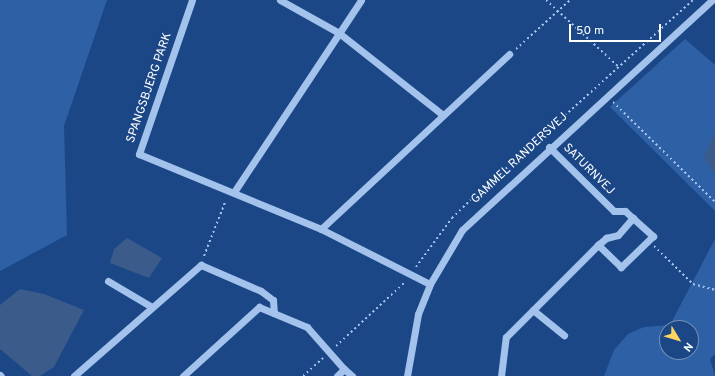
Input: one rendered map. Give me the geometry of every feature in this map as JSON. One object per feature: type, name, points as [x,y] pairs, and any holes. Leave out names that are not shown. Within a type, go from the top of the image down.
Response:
[{"type":"street","name":"SPANGSBJERG PARK","points":[[192,0],[139,154],[232,191],[321,229],[430,284]]},
{"type":"street","points":[[280,0],[339,33],[443,115]]},
{"type":"street","points":[[232,191],[361,0]]},
{"type":"street","name":"GAMMEL RANDERSVEJ","points":[[407,376],[418,314],[430,284],[462,230],[549,147],[712,0]]},
{"type":"street","points":[[321,229],[509,54]]},
{"type":"street","name":"SATURNVEJ","points":[[549,147],[614,211],[625,211],[653,236],[648,241]]},
{"type":"street","points":[[501,376],[506,337],[598,245],[606,238],[618,235],[633,218]]},
{"type":"street","points":[[598,245],[621,267],[648,241]]},
{"type":"street","points":[[74,376],[201,265],[261,291],[273,300],[274,313]]},
{"type":"street","points":[[108,281],[152,307]]},
{"type":"street","points":[[183,376],[259,307],[307,327],[352,376]]},
{"type":"street","points":[[533,310],[564,335]]},
{"type":"street","points":[[337,376],[344,369]]},
{"type":"path","points":[[546,0],[560,11],[620,68]]},
{"type":"path","points":[[509,54],[560,11],[570,0]]},
{"type":"path","points":[[606,95],[715,202]]},
{"type":"path","points":[[201,265],[232,191]]},
{"type":"path","points":[[648,241],[693,284],[715,290]]},
{"type":"shaded area","points":[[0,0],[107,0],[64,126],[67,235],[0,271]]},
{"type":"shaded area","points":[[685,39],[715,65],[715,211],[610,107]]},
{"type":"shaded area","points":[[715,131],[715,175],[704,157]]},
{"type":"shaded area","points":[[127,238],[162,258],[149,278],[110,263],[114,249]]},
{"type":"shaded area","points":[[715,239],[715,354],[710,359],[715,376],[604,376],[614,350],[628,334],[644,327],[659,326],[659,360],[699,360],[699,320],[673,320]]},
{"type":"shaded area","points":[[20,289],[44,294],[84,310],[54,367],[40,376],[32,376],[0,349],[0,305]]}]
